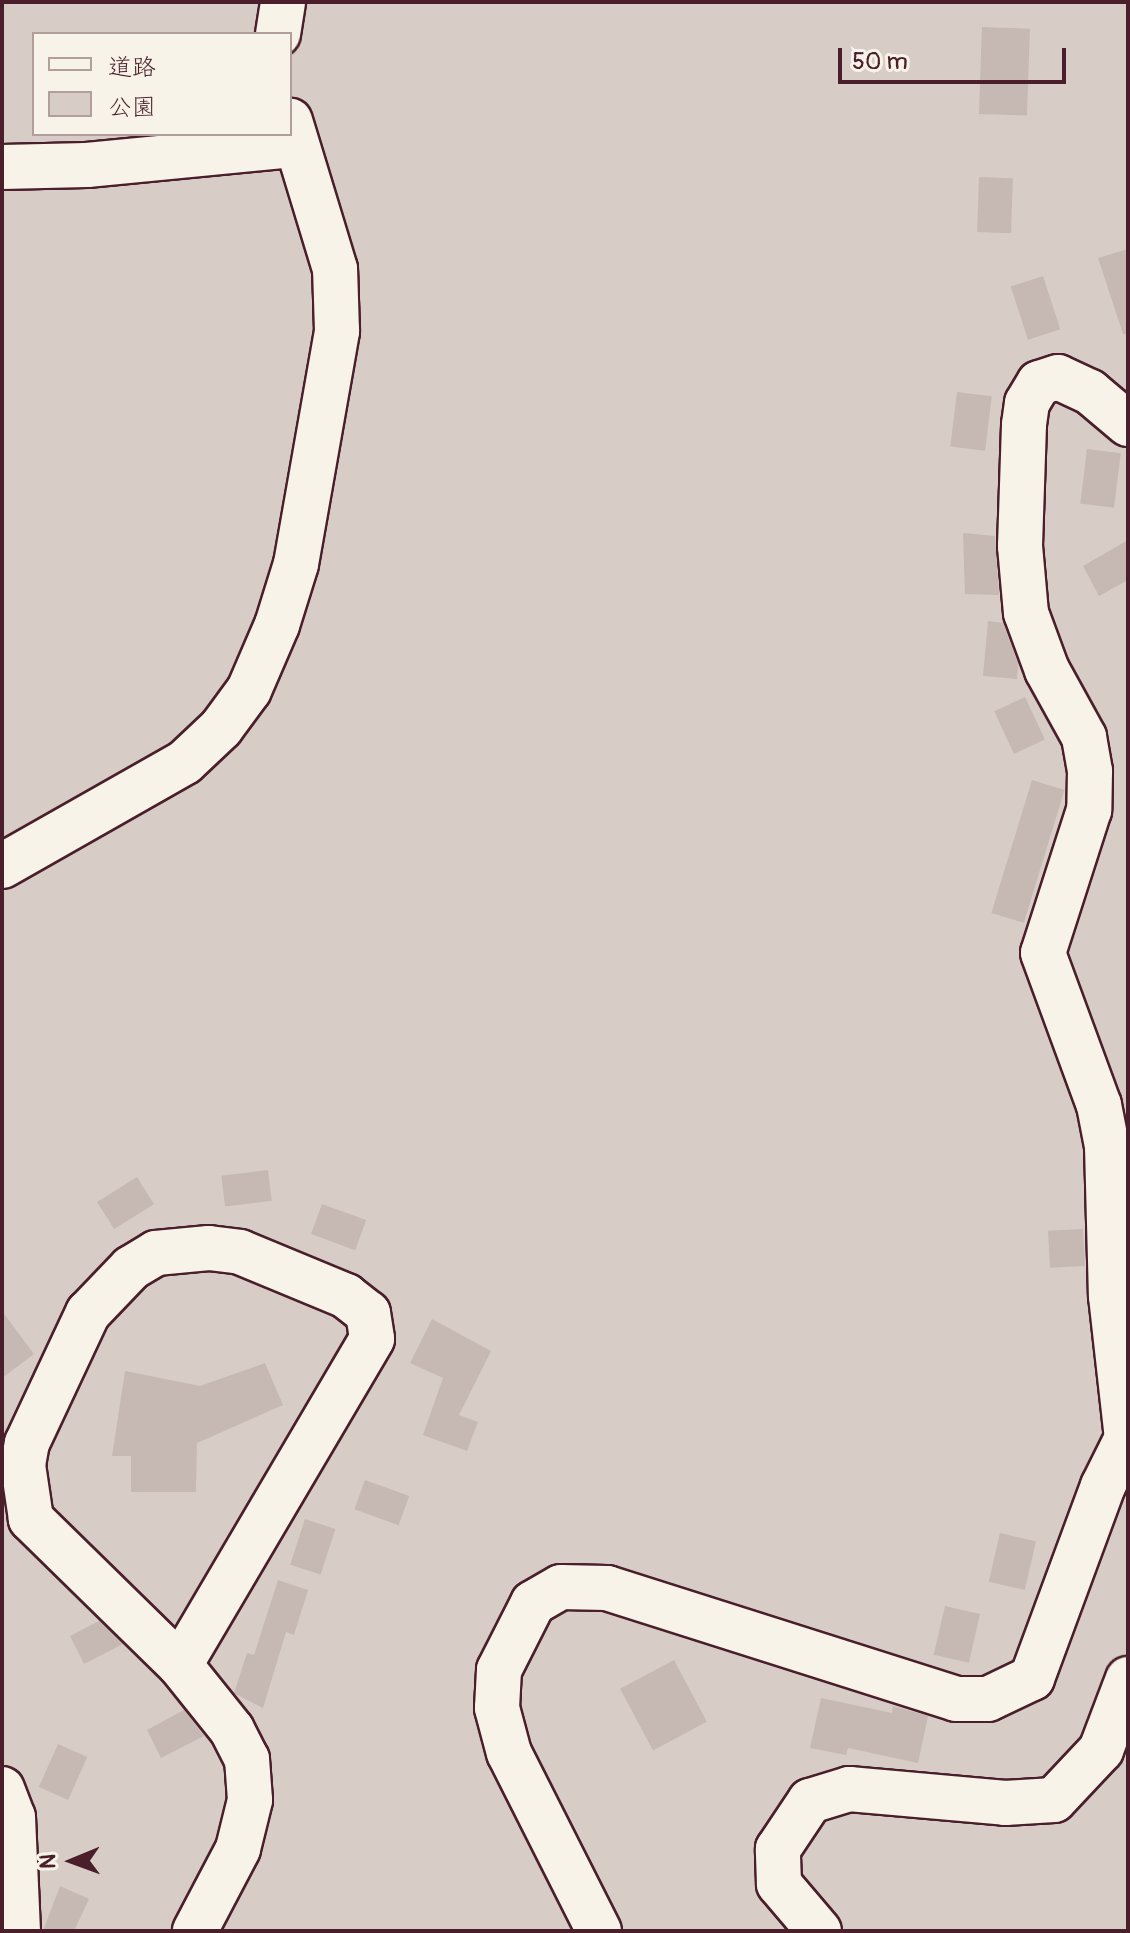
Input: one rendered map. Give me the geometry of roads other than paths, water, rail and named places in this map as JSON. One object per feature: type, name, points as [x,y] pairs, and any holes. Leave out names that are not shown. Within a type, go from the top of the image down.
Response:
[{"type":"street","points":[[278,32],[283,2]]},
{"type":"street","points":[[2,866],[185,762],[221,728],[249,690],[277,625],[302,534],[337,331],[335,269],[292,133]]},
{"type":"street","points":[[2,167],[87,165],[273,136]]},
{"type":"street","points":[[599,1931],[509,1753],[497,1708],[499,1670],[533,1603],[561,1587],[607,1588],[956,1699],[988,1699],[1032,1678],[1103,1486],[1127,1445],[1111,1296],[1107,1146],[1099,1105],[1043,953],[1089,810],[1090,771],[1084,737],[1047,670],[1026,613],[1020,531],[1027,403],[1039,383],[1058,377],[1090,392],[1128,424]]},
{"type":"street","points":[[180,1665],[372,1339],[368,1313],[346,1296],[240,1252],[209,1248],[156,1253],[131,1268],[88,1313],[27,1443],[23,1465],[31,1519],[180,1665],[232,1730],[247,1759],[250,1800],[238,1849],[195,1931]]},
{"type":"street","points":[[813,1928],[779,1884],[778,1849],[810,1801],[849,1789],[1005,1803],[1054,1800],[1101,1750],[1128,1679]]},
{"type":"street","points":[[2,1789],[13,1817],[18,1931]]}]
